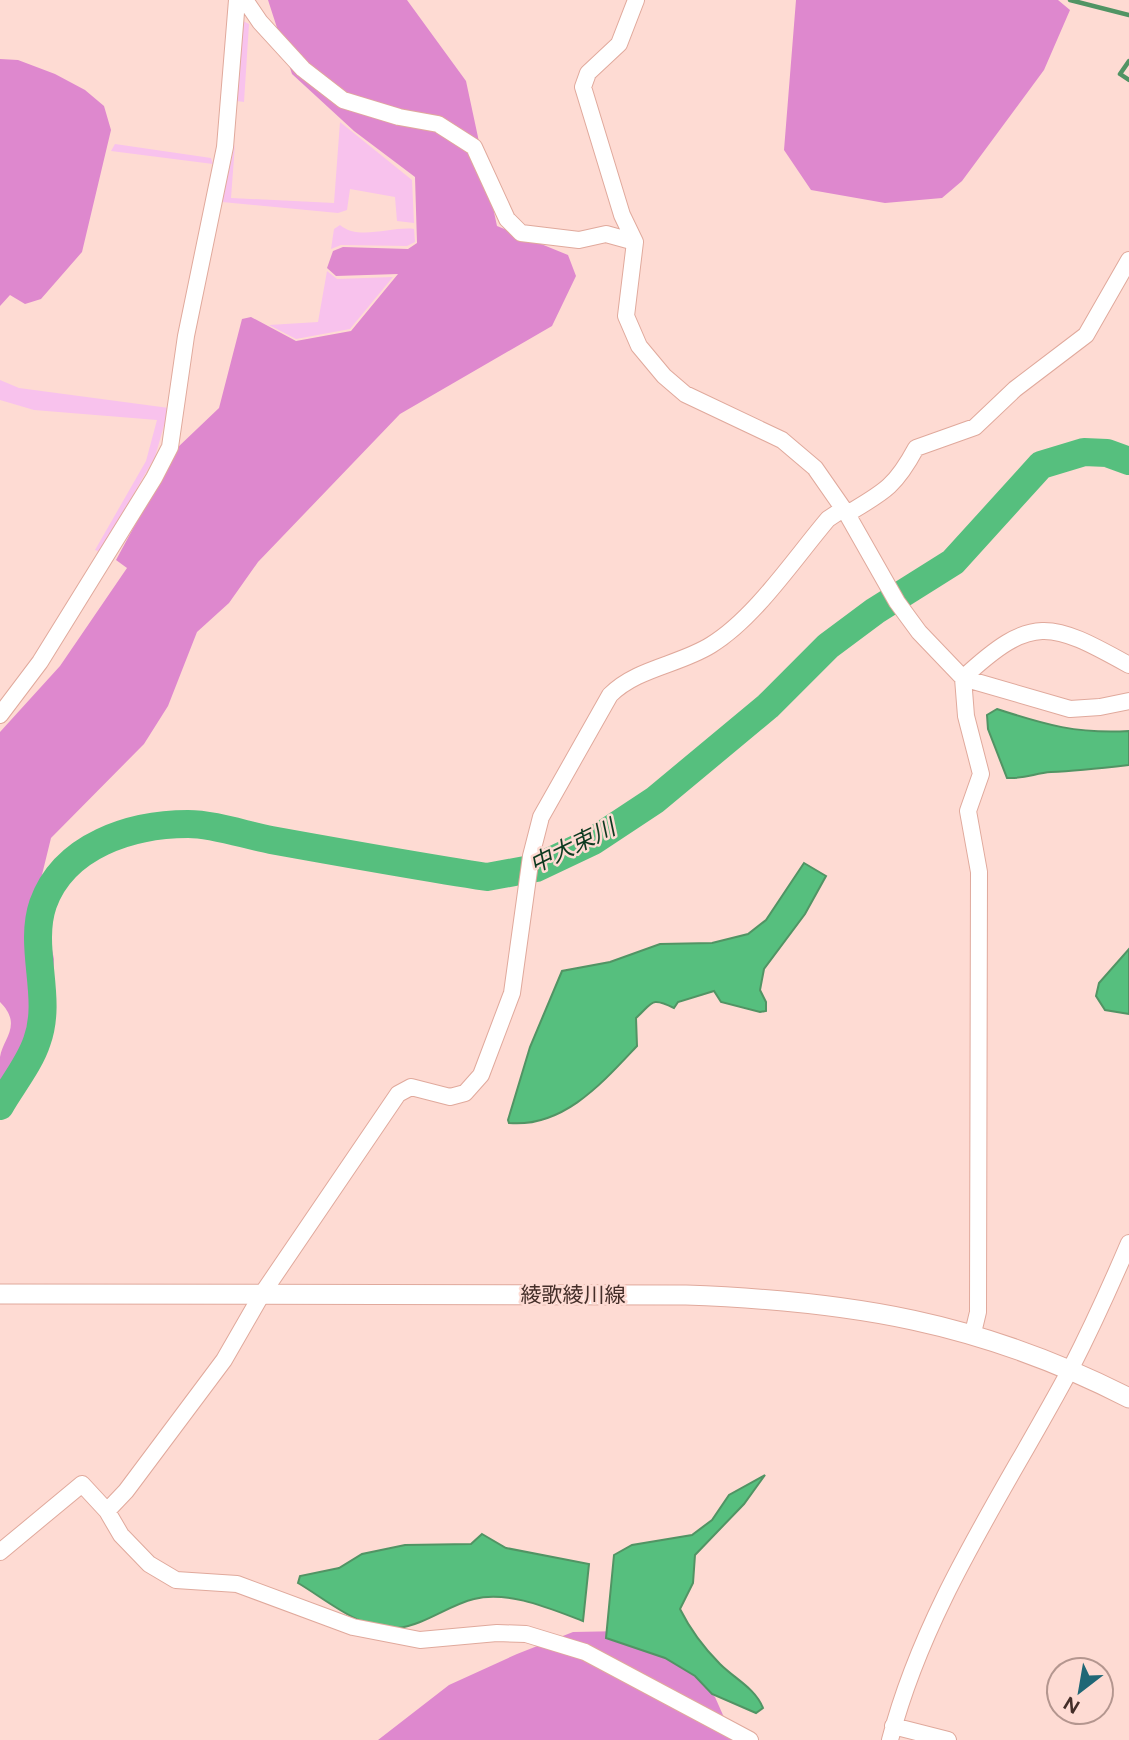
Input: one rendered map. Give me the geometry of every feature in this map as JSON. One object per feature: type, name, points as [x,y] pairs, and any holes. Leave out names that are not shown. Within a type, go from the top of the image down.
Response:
[{"type":"main road","name":"綾歌綾川線","points":[[0,1294],[686,1295],[772,1298],[860,1308],[974,1333],[1071,1368],[1129,1398]]},
{"type":"street","points":[[0,715],[40,662],[154,478],[170,447],[186,336],[225,147],[237,0]]},
{"type":"street","points":[[245,0],[260,22],[303,69],[343,100],[398,117],[438,124],[474,147],[507,219],[521,233],[579,240],[606,234],[635,242]]},
{"type":"street","points":[[636,0],[619,44],[588,74],[583,87],[622,215],[635,242],[626,316],[639,346],[664,376],[685,394],[782,440],[815,468],[845,512],[897,602],[919,632],[963,678],[1070,709],[1129,701]]},
{"type":"street","points":[[107,1511],[126,1491],[224,1360],[262,1294],[398,1094],[411,1087],[450,1097],[465,1093],[481,1075],[512,993],[531,856],[541,817],[610,695],[622,683],[710,646],[740,623],[828,519],[889,489],[900,478],[916,448],[975,427],[1015,389],[1086,335],[1129,260]]},
{"type":"street","points":[[963,678],[991,652],[1022,633],[1056,631],[1080,639],[1129,666]]},
{"type":"street","points":[[963,678],[966,716],[981,774],[968,811],[979,872],[980,898],[978,1312],[974,1333]]},
{"type":"street","points":[[948,1740],[892,1733],[921,1647],[956,1572],[1071,1368],[1129,1243]]},
{"type":"street","points":[[0,1552],[82,1484],[107,1511],[121,1535],[139,1554],[176,1580],[237,1584],[353,1627],[420,1640],[526,1633],[586,1652],[750,1740]]},
{"type":"shaded area","points":[[268,0],[407,0],[466,81],[497,226],[568,255],[576,276],[552,326],[400,414],[258,562],[229,603],[197,632],[168,706],[144,744],[51,838],[39,887],[54,959],[51,1018],[0,1096],[0,1057],[11,1024],[7,1010],[0,1002],[0,732],[60,666],[127,568],[116,560],[176,449],[219,408],[242,319],[251,317],[296,341],[351,331],[398,274],[336,276],[327,268],[333,251],[343,247],[408,249],[417,243],[415,177],[354,131],[292,74]]},
{"type":"shaded area","points":[[796,0],[1058,0],[1070,10],[1044,70],[962,181],[942,198],[885,203],[811,190],[784,150]]},
{"type":"shaded area","points":[[243,21],[249,24],[244,102],[237,101]]},
{"type":"shaded area","points":[[0,59],[18,60],[55,74],[85,90],[104,106],[111,130],[82,252],[41,299],[25,304],[10,295],[0,306]]},
{"type":"shaded area","points":[[340,122],[412,180],[414,223],[397,221],[395,197],[350,189],[347,210],[338,213],[222,202],[235,144],[231,198],[334,203]]},
{"type":"shaded area","points":[[115,144],[211,158],[213,164],[111,151]]},
{"type":"shaded area","points":[[340,225],[347,230],[366,233],[414,229],[415,242],[407,246],[341,245],[331,249],[334,229]]},
{"type":"shaded area","points":[[327,271],[337,279],[393,277],[350,329],[296,339],[269,325],[318,322]]},
{"type":"shaded area","points":[[0,380],[19,388],[169,408],[155,457],[100,552],[95,550],[146,461],[157,420],[34,410],[0,400]]},
{"type":"shaded area","points":[[997,709],[1062,727],[1093,731],[1129,731],[1129,765],[1007,778],[988,729],[987,715]]},
{"type":"shaded area","points":[[804,863],[826,876],[805,914],[764,969],[760,990],[766,1002],[766,1011],[760,1012],[721,1002],[714,991],[678,1002],[674,1008],[660,1002],[652,1003],[636,1018],[637,1046],[581,1100],[548,1118],[529,1123],[509,1123],[530,1047],[562,971],[610,962],[660,944],[712,943],[748,934],[766,920]]},
{"type":"shaded area","points":[[1129,949],[1129,1014],[1105,1010],[1096,996],[1099,983]]},
{"type":"shaded area","points":[[765,1475],[744,1504],[695,1555],[693,1583],[680,1609],[708,1651],[755,1695],[763,1708],[756,1713],[712,1694],[695,1676],[665,1658],[606,1638],[614,1555],[632,1545],[692,1535],[712,1520],[729,1495]]},
{"type":"shaded area","points":[[482,1534],[506,1548],[589,1564],[583,1621],[529,1602],[487,1597],[465,1602],[408,1626],[385,1628],[359,1620],[298,1583],[300,1576],[339,1568],[362,1554],[405,1545],[471,1544]]},
{"type":"shaded area","points":[[624,1631],[671,1651],[715,1697],[734,1740],[378,1740],[449,1685],[517,1654],[573,1632]]},
{"type":"waterway","points":[[1070,0],[1129,15]]},
{"type":"waterway","points":[[1129,61],[1120,74],[1129,80]]},
{"type":"waterway","name":"中大束川","points":[[0,1106],[30,1057],[41,1024],[43,1007],[38,938],[43,904],[53,884],[67,867],[102,842],[145,828],[198,824],[271,840],[487,877],[536,868],[593,841],[655,800],[768,706],[828,646],[875,611],[953,562],[1041,465],[1084,452],[1107,453],[1129,461]]}]
